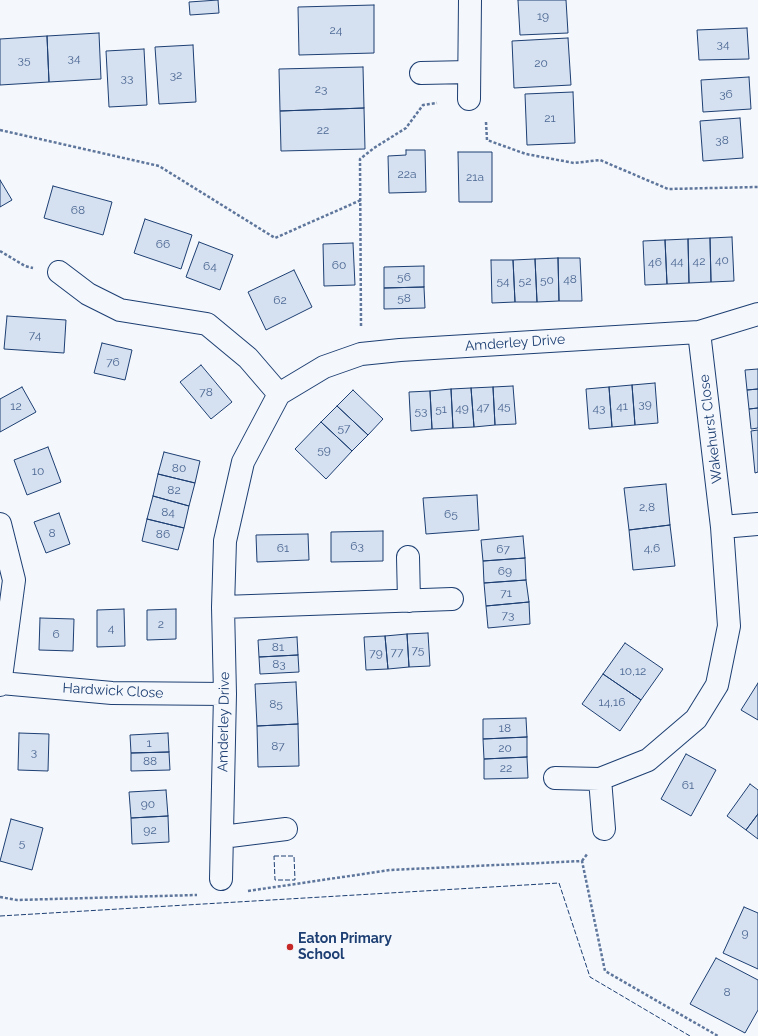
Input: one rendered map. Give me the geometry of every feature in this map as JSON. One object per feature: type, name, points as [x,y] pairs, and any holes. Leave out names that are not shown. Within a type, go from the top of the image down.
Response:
[{"type":"street","points":[[469,99],[470,0]]},
{"type":"street","points":[[421,72],[469,72]]},
{"type":"street","points":[[59,272],[88,294],[120,310],[207,324],[248,358],[279,394]]},
{"type":"street","name":"Amderley Drive","points":[[221,879],[225,694],[223,607],[225,541],[243,462],[279,394],[324,367],[361,354],[400,350],[699,332],[758,314]]},
{"type":"street","name":"Wakehurst Close","points":[[555,778],[600,779],[648,760],[696,719],[717,685],[729,626],[722,527],[699,332]]},
{"type":"street","name":"Hardwick Close","points":[[0,524],[14,580],[0,684],[112,693],[225,694]]},
{"type":"street","points":[[722,527],[758,524]]},
{"type":"street","points":[[408,557],[409,601]]},
{"type":"street","points":[[223,607],[452,599]]},
{"type":"street","points":[[600,779],[604,829]]},
{"type":"street","points":[[222,837],[286,829]]},
{"type":"path","points":[[361,354],[360,159],[374,148],[406,128],[423,105],[469,99],[486,104],[487,140],[526,154],[574,162],[600,160],[668,189],[758,187]]},
{"type":"path","points":[[0,130],[159,166],[275,238],[361,200]]},
{"type":"path","points":[[0,251],[25,266],[59,272]]},
{"type":"path","points":[[243,891],[390,870],[582,861],[604,971],[718,1036]]},
{"type":"path","points":[[0,897],[17,900],[205,895]]},
{"type":"building","points":[[218,0],[219,13],[190,15],[189,2]]},
{"type":"building","points":[[518,0],[566,0],[568,33],[520,35]]},
{"type":"building","points":[[374,5],[374,53],[299,55],[298,7]]},
{"type":"building","points":[[747,28],[749,59],[699,60],[697,30]]},
{"type":"building","points":[[99,33],[101,79],[49,82],[47,36]]},
{"type":"building","points":[[47,36],[49,82],[0,85],[0,39]]},
{"type":"building","points":[[568,38],[571,85],[514,88],[512,41]]},
{"type":"building","points":[[193,45],[196,102],[159,104],[155,47]]},
{"type":"building","points":[[144,49],[147,105],[109,107],[106,51]]},
{"type":"building","points":[[363,67],[364,108],[280,111],[279,69]]},
{"type":"building","points":[[749,77],[751,109],[703,112],[701,80]]},
{"type":"building","points":[[573,92],[575,143],[527,145],[525,94]]},
{"type":"building","points":[[364,108],[365,149],[281,151],[280,111]]},
{"type":"building","points":[[740,118],[743,158],[703,161],[700,121]]},
{"type":"building","points":[[406,150],[425,150],[426,192],[389,193],[388,156],[406,155]]},
{"type":"building","points":[[458,152],[492,152],[492,202],[459,202]]},
{"type":"building","points":[[0,180],[12,200],[0,207]]},
{"type":"building","points":[[53,186],[112,202],[103,235],[44,218]]},
{"type":"building","points":[[145,219],[192,235],[181,269],[134,253]]},
{"type":"building","points":[[732,237],[734,281],[711,282],[710,238]]},
{"type":"building","points":[[710,238],[711,282],[689,283],[688,239]]},
{"type":"building","points":[[688,239],[689,283],[667,284],[665,240]]},
{"type":"building","points":[[665,240],[667,284],[645,285],[643,241]]},
{"type":"building","points":[[199,242],[233,255],[220,290],[186,277]]},
{"type":"building","points":[[353,243],[355,285],[324,286],[323,244]]},
{"type":"building","points":[[558,258],[559,301],[537,302],[535,259]]},
{"type":"building","points":[[558,258],[580,258],[582,301],[559,301]]},
{"type":"building","points":[[535,259],[537,302],[515,302],[513,260]]},
{"type":"building","points":[[491,260],[513,260],[515,302],[492,303]]},
{"type":"building","points":[[424,266],[424,287],[384,288],[384,267]]},
{"type":"building","points":[[294,270],[312,307],[266,330],[248,292]]},
{"type":"building","points":[[424,287],[425,308],[384,309],[384,288]]},
{"type":"building","points":[[7,316],[66,320],[64,353],[4,349]]},
{"type":"building","points":[[102,343],[132,350],[125,380],[94,373]]},
{"type":"building","points":[[201,365],[232,402],[211,419],[180,382]]},
{"type":"building","points":[[758,369],[758,389],[747,390],[745,370]]},
{"type":"building","points":[[655,383],[658,423],[635,425],[632,385]]},
{"type":"building","points":[[632,385],[635,425],[612,427],[609,387]]},
{"type":"building","points":[[513,386],[516,424],[495,425],[493,387]]},
{"type":"building","points":[[22,387],[36,412],[0,432],[0,399]]},
{"type":"building","points":[[493,387],[495,425],[474,427],[471,388]]},
{"type":"building","points":[[609,387],[612,427],[589,429],[586,389]]},
{"type":"building","points":[[471,388],[474,427],[453,428],[451,389]]},
{"type":"building","points":[[451,389],[453,428],[432,429],[430,391]]},
{"type":"building","points":[[758,389],[758,408],[749,409],[747,390]]},
{"type":"building","points":[[353,390],[383,419],[368,435],[337,406]]},
{"type":"building","points":[[430,391],[432,429],[411,431],[409,392]]},
{"type":"building","points":[[337,406],[368,435],[352,451],[321,422]]},
{"type":"building","points":[[758,408],[758,428],[751,429],[749,409]]},
{"type":"building","points":[[321,422],[352,451],[326,479],[295,449]]},
{"type":"building","points":[[758,430],[758,472],[755,473],[751,431]]},
{"type":"building","points":[[48,447],[61,482],[27,495],[14,460]]},
{"type":"building","points":[[164,452],[200,461],[195,483],[158,474]]},
{"type":"building","points":[[158,474],[195,483],[189,506],[153,496]]},
{"type":"building","points":[[666,484],[670,525],[629,530],[624,488]]},
{"type":"building","points":[[477,495],[479,530],[426,534],[423,498]]},
{"type":"building","points":[[153,496],[189,506],[184,528],[147,519]]},
{"type":"building","points":[[59,513],[70,544],[46,553],[34,522]]},
{"type":"building","points":[[147,519],[184,528],[178,550],[142,541]]},
{"type":"building","points":[[670,525],[675,566],[633,570],[629,530]]},
{"type":"building","points":[[383,531],[383,561],[331,562],[331,532]]},
{"type":"building","points":[[308,534],[309,560],[257,562],[256,535]]},
{"type":"building","points":[[523,536],[525,558],[483,561],[481,540]]},
{"type":"building","points":[[525,558],[526,580],[484,583],[483,561]]},
{"type":"building","points":[[526,580],[529,602],[486,606],[484,583]]},
{"type":"building","points":[[529,602],[530,624],[488,628],[486,606]]},
{"type":"building","points":[[124,609],[125,646],[97,647],[97,610]]},
{"type":"building","points":[[176,609],[176,639],[147,640],[147,610]]},
{"type":"building","points":[[40,618],[74,619],[73,651],[39,650]]},
{"type":"building","points":[[428,633],[430,666],[409,667],[407,634]]},
{"type":"building","points":[[407,634],[409,667],[388,669],[385,636]]},
{"type":"building","points":[[385,636],[388,669],[366,670],[364,637]]},
{"type":"building","points":[[297,637],[298,655],[259,657],[258,640]]},
{"type":"building","points":[[625,643],[663,669],[641,700],[603,674]]},
{"type":"building","points":[[298,655],[299,672],[260,674],[259,657]]},
{"type":"building","points":[[603,674],[641,700],[620,731],[582,704]]},
{"type":"building","points":[[296,682],[298,724],[257,726],[255,684]]},
{"type":"building","points":[[758,683],[758,720],[741,710]]},
{"type":"building","points":[[526,718],[527,737],[483,739],[483,719]]},
{"type":"building","points":[[298,724],[299,766],[258,767],[257,726]]},
{"type":"building","points":[[19,733],[49,734],[48,771],[18,770]]},
{"type":"building","points":[[168,733],[169,752],[131,753],[130,735]]},
{"type":"building","points":[[527,737],[527,757],[484,759],[483,739]]},
{"type":"building","points":[[169,752],[170,770],[131,771],[131,753]]},
{"type":"building","points":[[686,754],[716,770],[691,816],[661,799]]},
{"type":"building","points":[[527,757],[528,778],[484,779],[484,759]]},
{"type":"building","points":[[750,784],[758,790],[758,814],[746,830],[727,816]]},
{"type":"building","points":[[166,790],[168,816],[131,818],[129,792]]},
{"type":"building","points":[[758,814],[758,839],[746,830]]},
{"type":"building","points":[[168,816],[169,842],[132,844],[131,818]]},
{"type":"building","points":[[11,819],[43,828],[32,870],[0,861]]},
{"type":"building","points":[[744,907],[758,913],[758,969],[723,953]]},
{"type":"building","points":[[716,958],[758,980],[758,1010],[745,1033],[690,1004]]},
{"type":"fence","points":[[274,856],[294,856],[295,880],[275,880],[274,856]]},
{"type":"fence","points":[[0,916],[559,883],[590,977],[690,1036]]},
{"type":"place","name":"Eaton Primary School","points":[[290,947]]}]
